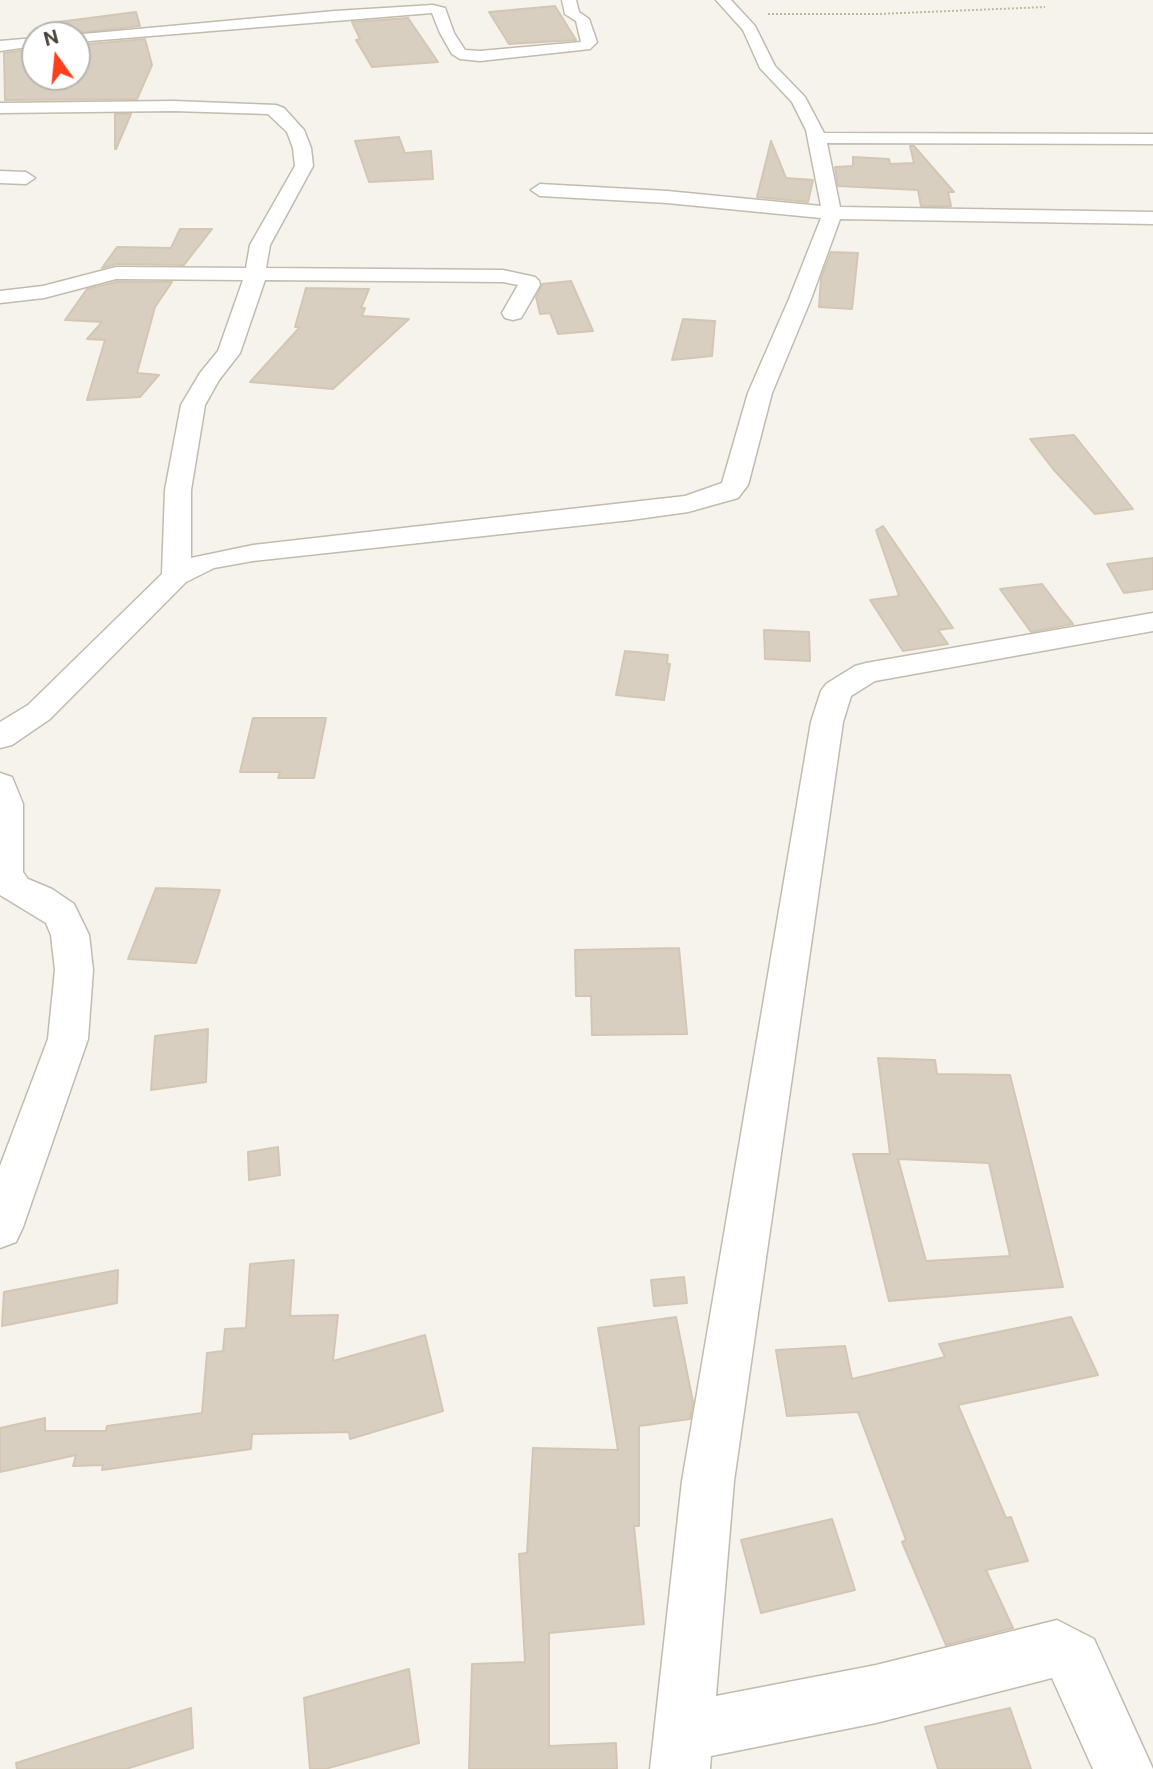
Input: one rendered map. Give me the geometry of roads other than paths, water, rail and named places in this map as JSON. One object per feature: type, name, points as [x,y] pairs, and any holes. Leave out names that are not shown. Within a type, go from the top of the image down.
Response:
[{"type":"street","points":[[385,0],[397,10]]},
{"type":"street","points":[[91,37],[397,10],[440,10],[447,33],[460,54],[480,56],[570,48],[590,42],[582,19],[572,13],[569,0]]},
{"type":"street","points":[[0,737],[39,712],[176,576],[206,561],[253,553],[631,512],[688,504],[729,492],[735,485],[760,393],[832,214],[817,138],[799,100],[768,68],[763,52],[731,8]]},
{"type":"street","points":[[0,46],[21,44]]},
{"type":"street","points":[[0,108],[250,108],[278,112],[295,130],[302,148],[304,166],[260,244],[253,286],[229,354],[208,379],[193,405],[178,490],[176,576]]},
{"type":"street","points":[[817,138],[1153,139]]},
{"type":"street","points":[[0,177],[26,178]]},
{"type":"street","points":[[540,190],[667,197],[832,214],[1153,218]]},
{"type":"street","points":[[0,297],[44,292],[116,273],[254,275],[426,284],[509,276],[528,281],[529,285],[513,313]]},
{"type":"street","points":[[1123,1769],[1074,1659],[1057,1648],[876,1694],[682,1751],[708,1481],[824,736],[837,691],[866,673],[1153,622]]},
{"type":"street","points":[[0,785],[6,804],[5,873],[15,889],[39,899],[61,914],[70,935],[74,970],[68,1039],[0,1227]]}]
